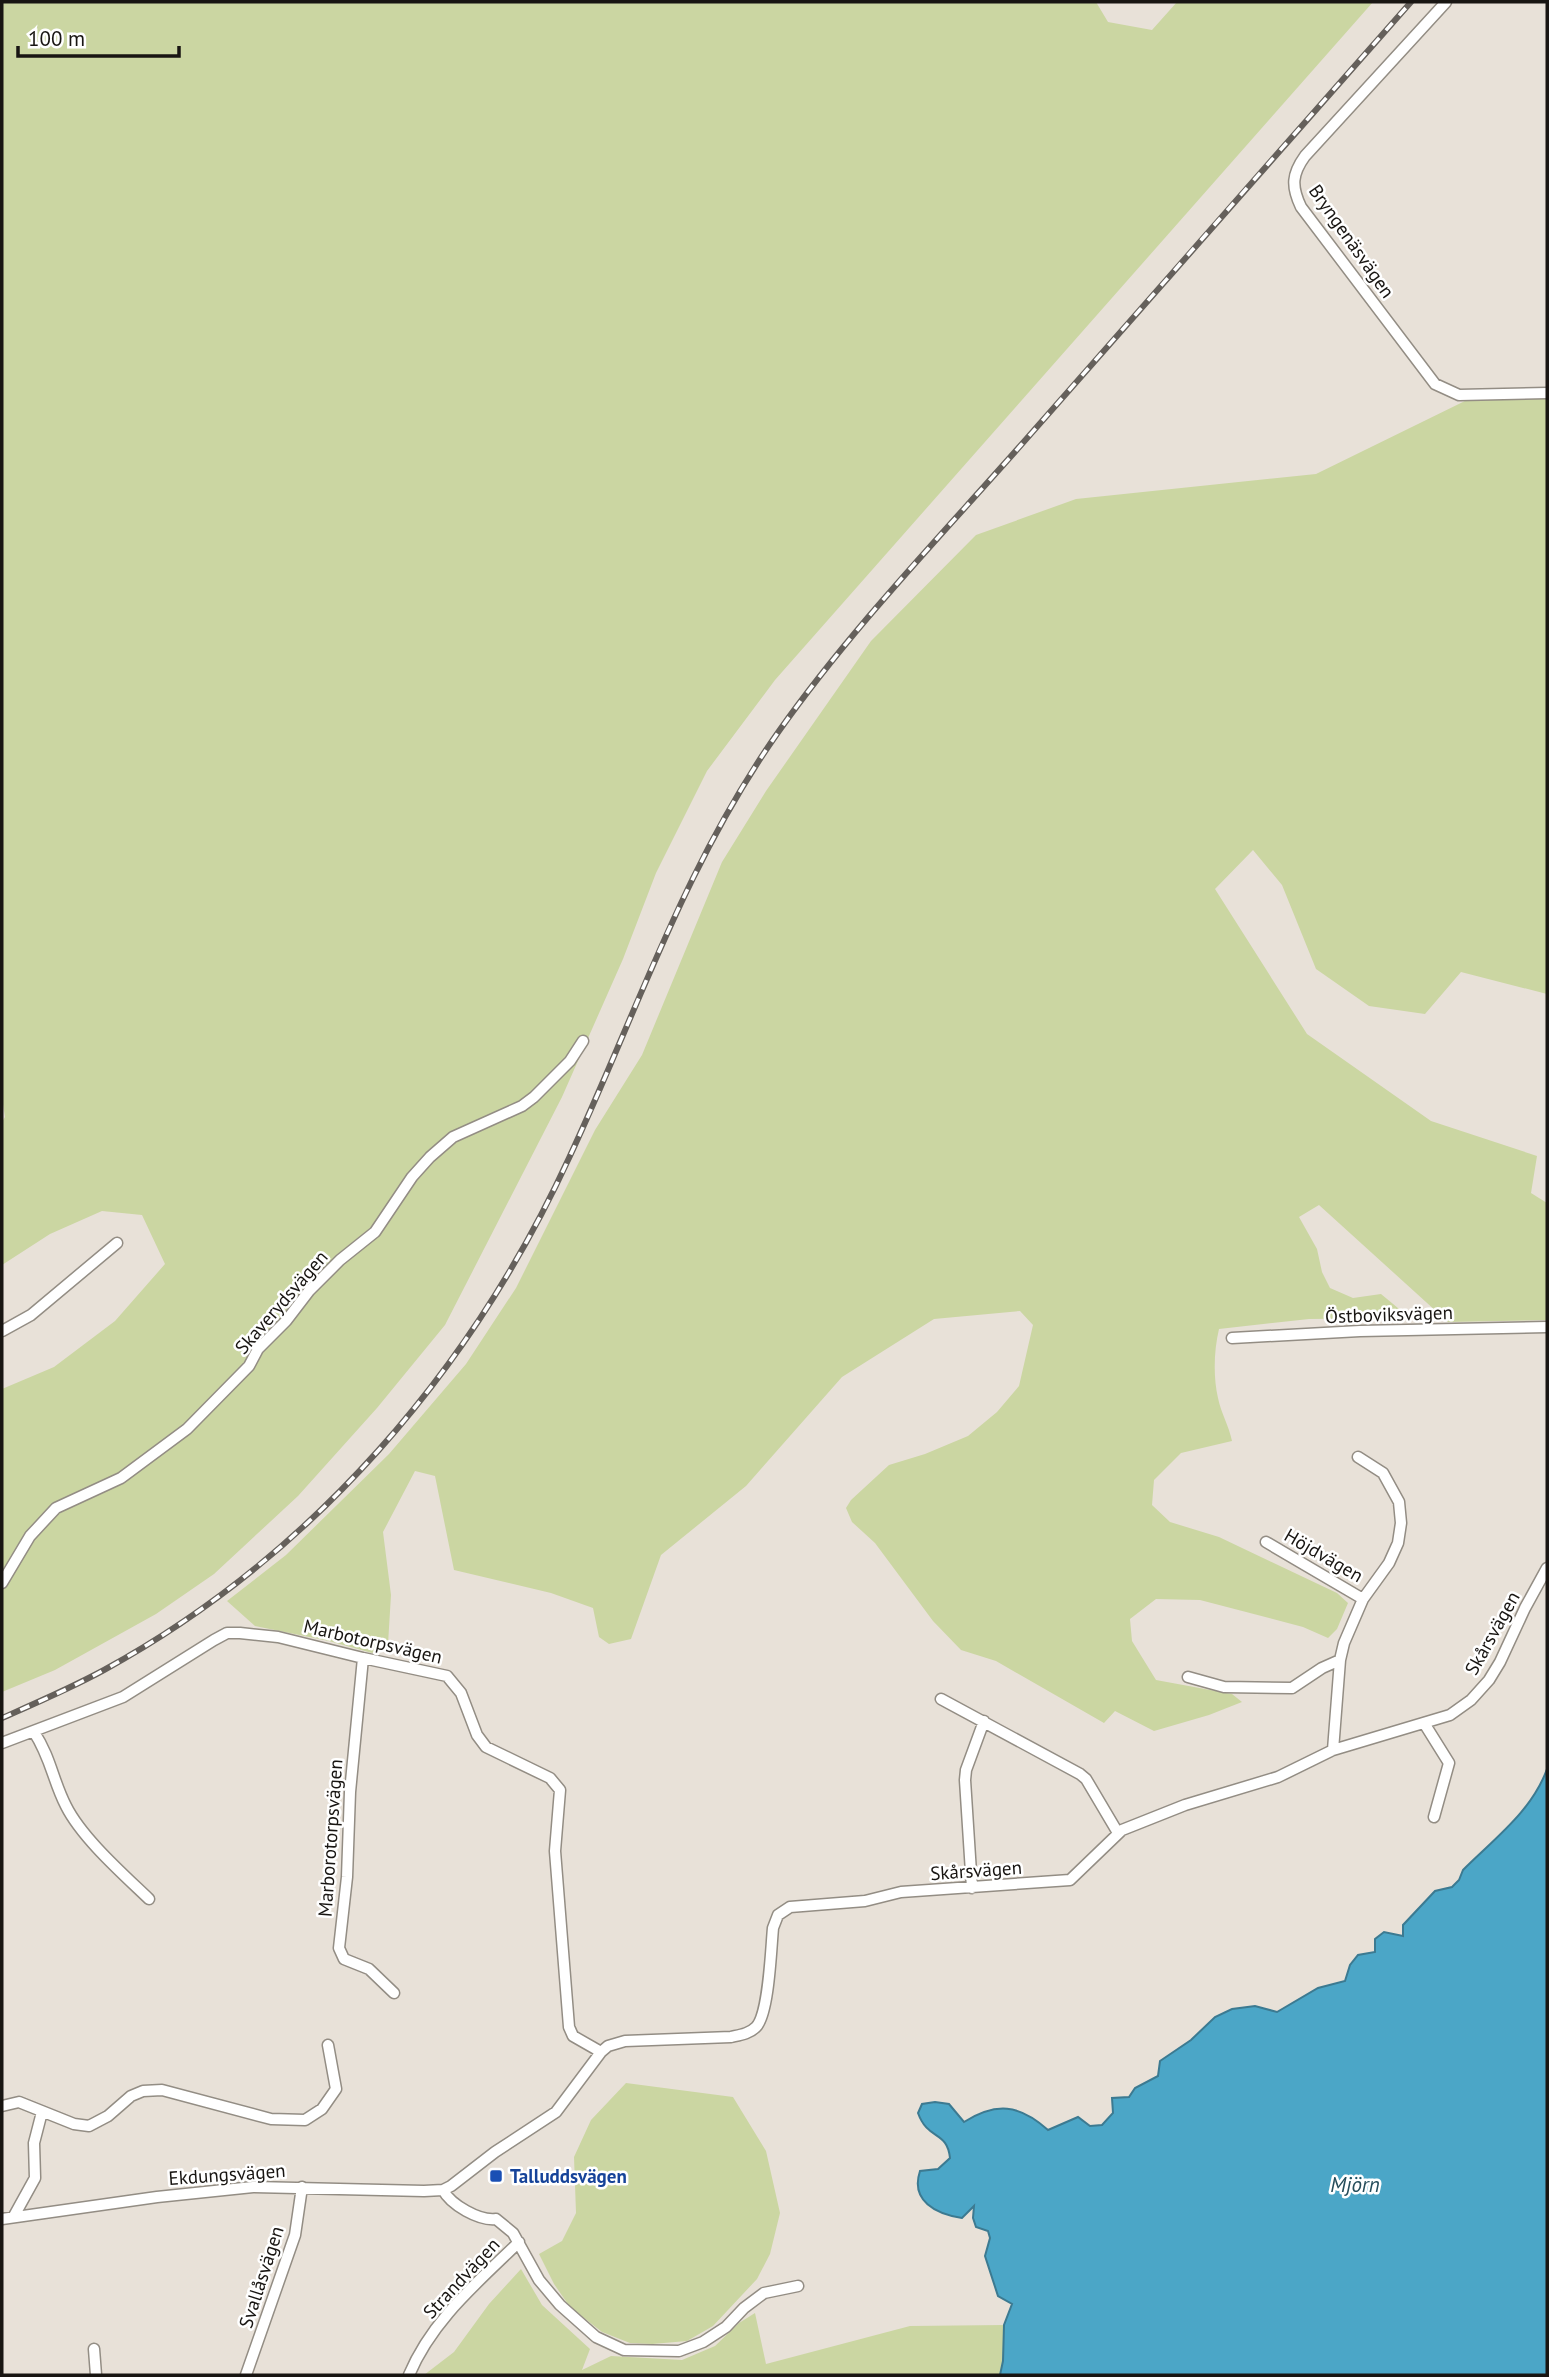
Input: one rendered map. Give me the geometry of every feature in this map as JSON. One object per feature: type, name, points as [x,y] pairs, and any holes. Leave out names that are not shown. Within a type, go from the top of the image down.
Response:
[{"type":"street","name":"Bryngenäsvägen","points":[[1446,2],[1305,156],[1297,167],[1293,180],[1294,192],[1301,207],[1435,384],[1459,395],[1547,393]]},
{"type":"street","name":"Skaverydsvägen","points":[[2,1583],[30,1536],[56,1508],[121,1478],[187,1429],[249,1366],[258,1349],[286,1321],[309,1291],[340,1260],[375,1232],[412,1177],[430,1157],[453,1137],[522,1106],[534,1097],[570,1061],[583,1041]]},
{"type":"street","points":[[2,1331],[31,1315],[117,1243]]},
{"type":"street","name":"Östboviksvägen","points":[[1232,1338],[1547,1326]]},
{"type":"street","name":"Höjdvägen","points":[[1333,1750],[1340,1660],[1354,1617],[1363,1599],[1389,1563],[1398,1543],[1401,1524],[1399,1502],[1383,1474],[1358,1457]]},
{"type":"street","name":"Höjdvägen","points":[[1266,1542],[1363,1599]]},
{"type":"street","name":"Skårsvägen","points":[[601,2052],[608,2046],[625,2041],[731,2037],[746,2035],[758,2026],[765,2007],[773,1928],[784,1909],[800,1905],[865,1901],[901,1892],[1070,1880],[1118,1833],[1185,1805],[1278,1777],[1333,1750],[1450,1715],[1482,1689],[1500,1662],[1547,1568]]},
{"type":"street","name":"Marbotorpsvägen","points":[[2,1743],[123,1697],[227,1633],[278,1637],[447,1676],[461,1693],[477,1735],[486,1747],[556,1783],[560,1799],[555,1851],[569,2027],[573,2036],[601,2052]]},
{"type":"street","name":"Marborotorpsvägen","points":[[363,1658],[339,1948],[344,1959],[369,1969],[394,1993]]},
{"type":"street","points":[[1188,1677],[1224,1687],[1292,1688],[1322,1668],[1340,1660]]},
{"type":"street","points":[[942,1699],[1080,1774],[1086,1779],[1118,1833]]},
{"type":"street","points":[[972,1888],[965,1780],[966,1770],[984,1721]]},
{"type":"street","points":[[1424,1723],[1449,1763],[1434,1817]]},
{"type":"street","points":[[34,1732],[47,1751],[65,1805],[73,1819],[107,1859],[149,1899]]},
{"type":"street","points":[[2,2106],[19,2102],[74,2124],[89,2126],[108,2116],[131,2096],[143,2091],[162,2090],[271,2119],[305,2120],[322,2109],[337,2089],[328,2045]]},
{"type":"street","points":[[601,2052],[556,2112],[495,2152],[460,2181],[443,2190],[448,2198],[462,2208],[490,2220],[496,2219],[513,2233],[550,2295],[596,2337],[624,2350],[680,2351],[703,2342],[726,2327],[744,2308],[764,2293],[798,2286]]},
{"type":"street","points":[[14,2216],[36,2178],[34,2143],[42,2112]]},
{"type":"street","name":"Ekdungsvägen","points":[[2,2219],[157,2197],[253,2187],[443,2190]]},
{"type":"street","name":"Svallåsvägen","points":[[246,2375],[295,2235],[302,2187]]},
{"type":"street","name":"Strandvägen","points":[[409,2375],[423,2347],[449,2311],[519,2242]]},
{"type":"street","points":[[94,2349],[96,2375]]},
{"type":"green space","points":[[2,2],[1096,2],[1108,22],[1152,30],[1177,2],[1373,2],[775,680],[707,771],[656,873],[623,959],[562,1097],[445,1325],[377,1408],[298,1496],[214,1574],[156,1614],[55,1670],[2,1692],[2,1389],[54,1367],[115,1321],[165,1264],[142,1215],[102,1211],[50,1234],[2,1265],[2,1122],[5,1117],[2,1098]]},
{"type":"green space","points":[[1469,399],[1547,399],[1547,994],[1461,972],[1425,1014],[1369,1006],[1316,969],[1282,885],[1253,850],[1215,889],[1307,1034],[1431,1121],[1537,1156],[1531,1193],[1547,1203],[1547,1320],[1448,1322],[1319,1205],[1299,1217],[1317,1249],[1322,1272],[1330,1288],[1353,1298],[1381,1294],[1410,1318],[1309,1319],[1219,1329],[1215,1381],[1219,1404],[1232,1441],[1181,1453],[1154,1480],[1152,1505],[1170,1522],[1219,1537],[1337,1593],[1348,1603],[1337,1629],[1328,1638],[1303,1627],[1200,1600],[1156,1599],[1130,1619],[1132,1641],[1156,1680],[1232,1694],[1242,1702],[1154,1731],[1115,1711],[1104,1723],[996,1661],[961,1650],[933,1621],[875,1543],[852,1522],[846,1508],[851,1500],[889,1465],[968,1436],[997,1412],[1019,1386],[1033,1325],[1020,1311],[934,1319],[842,1377],[746,1486],[661,1555],[631,1639],[609,1644],[599,1637],[593,1608],[551,1593],[454,1570],[435,1476],[415,1471],[383,1532],[391,1595],[388,1644],[372,1653],[255,1626],[227,1601],[286,1555],[389,1454],[466,1364],[516,1288],[595,1130],[642,1055],[722,862],[766,791],[871,641],[976,535],[1076,499],[1316,474]]},
{"type":"green space","points":[[626,2083],[733,2097],[766,2151],[780,2213],[770,2254],[757,2279],[713,2326],[687,2341],[630,2343],[602,2332],[570,2307],[554,2284],[539,2254],[562,2241],[576,2213],[574,2157],[591,2120]]},
{"type":"green space","points":[[521,2269],[542,2305],[590,2349],[582,2370],[611,2356],[682,2360],[715,2346],[739,2323],[755,2313],[766,2364],[910,2326],[1004,2325],[1003,2361],[1000,2375],[424,2375],[454,2352],[489,2304]]},
{"type":"water","name":"Mjörn","points":[[1547,1769],[1547,2375],[1000,2375],[1004,2325],[1012,2304],[998,2296],[985,2256],[990,2238],[988,2231],[976,2227],[973,2218],[974,2206],[962,2218],[935,2209],[922,2198],[918,2181],[920,2171],[938,2169],[950,2158],[945,2143],[922,2122],[918,2113],[922,2104],[949,2104],[964,2122],[987,2111],[1007,2109],[1027,2115],[1048,2130],[1078,2117],[1090,2126],[1102,2125],[1113,2113],[1112,2098],[1129,2097],[1135,2088],[1158,2076],[1160,2061],[1191,2040],[1215,2017],[1232,2009],[1255,2006],[1277,2012],[1318,1988],[1345,1981],[1350,1965],[1358,1955],[1375,1952],[1375,1939],[1384,1932],[1403,1936],[1403,1925],[1435,1891],[1452,1887],[1463,1870],[1522,1811]]},
{"type":"railway","points":[[2,1718],[104,1670],[180,1624],[251,1572],[317,1514],[378,1451],[434,1384],[484,1312],[529,1236],[569,1158],[689,886],[746,782],[779,731],[836,656],[896,585],[1411,2]]},
{"type":"place","name":"Talluddsvägen","points":[[496,2176]]}]
